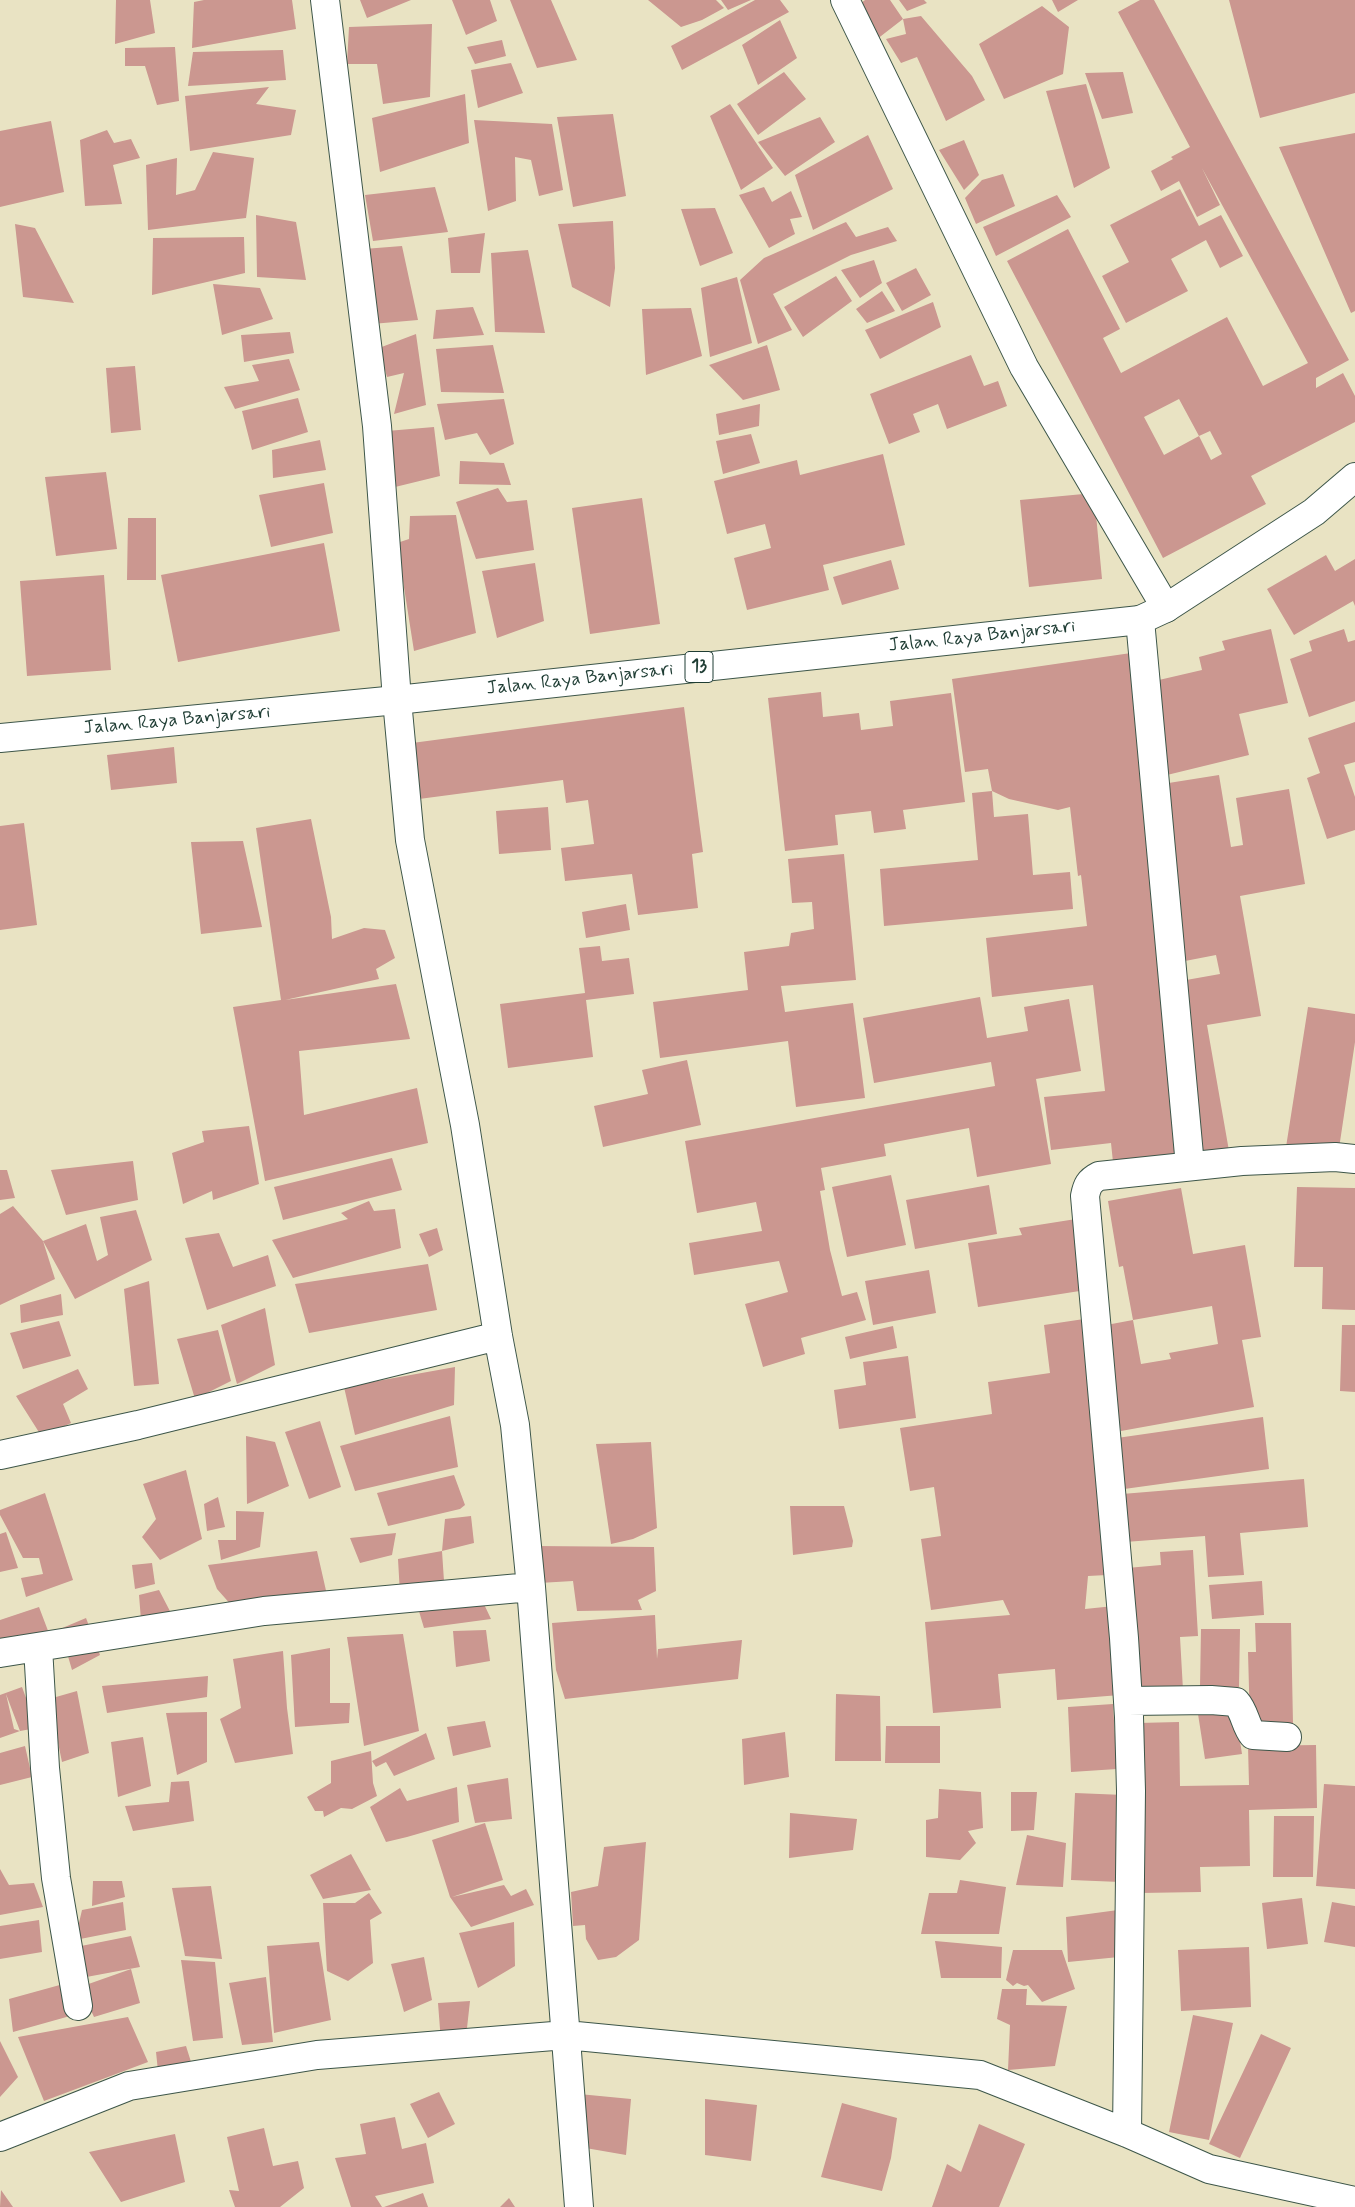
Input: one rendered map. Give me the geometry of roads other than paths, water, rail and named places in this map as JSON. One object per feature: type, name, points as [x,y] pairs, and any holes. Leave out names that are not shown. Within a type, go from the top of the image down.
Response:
[{"type":"main road","points":[[325,0],[377,426],[397,700],[410,840],[465,1126],[498,1336],[515,1425],[531,1587],[579,2207]]},
{"type":"main road","points":[[845,0],[1024,367],[1166,608]]},
{"type":"main road","name":"Jalan Raya Banjarsari","points":[[0,738],[397,700],[1140,620],[1166,608],[1314,512],[1355,477]]},
{"type":"main road","points":[[1140,620],[1200,1165]]},
{"type":"main road","points":[[1127,2133],[1131,1791],[1128,1701],[1085,1196],[1090,1180],[1099,1176],[1242,1161],[1335,1156],[1355,1160]]},
{"type":"main road","points":[[0,1455],[138,1425],[498,1336]]},
{"type":"main road","points":[[0,1653],[264,1611],[531,1587]]},
{"type":"main road","points":[[38,1647],[45,1768],[56,1878],[78,2006]]},
{"type":"main road","points":[[1128,1701],[1211,1700],[1236,1702],[1243,1709],[1249,1730],[1253,1735],[1287,1737]]},
{"type":"main road","points":[[0,2137],[130,2086],[317,2055],[566,2035],[980,2075],[1127,2133],[1209,2169],[1355,2201]]}]
